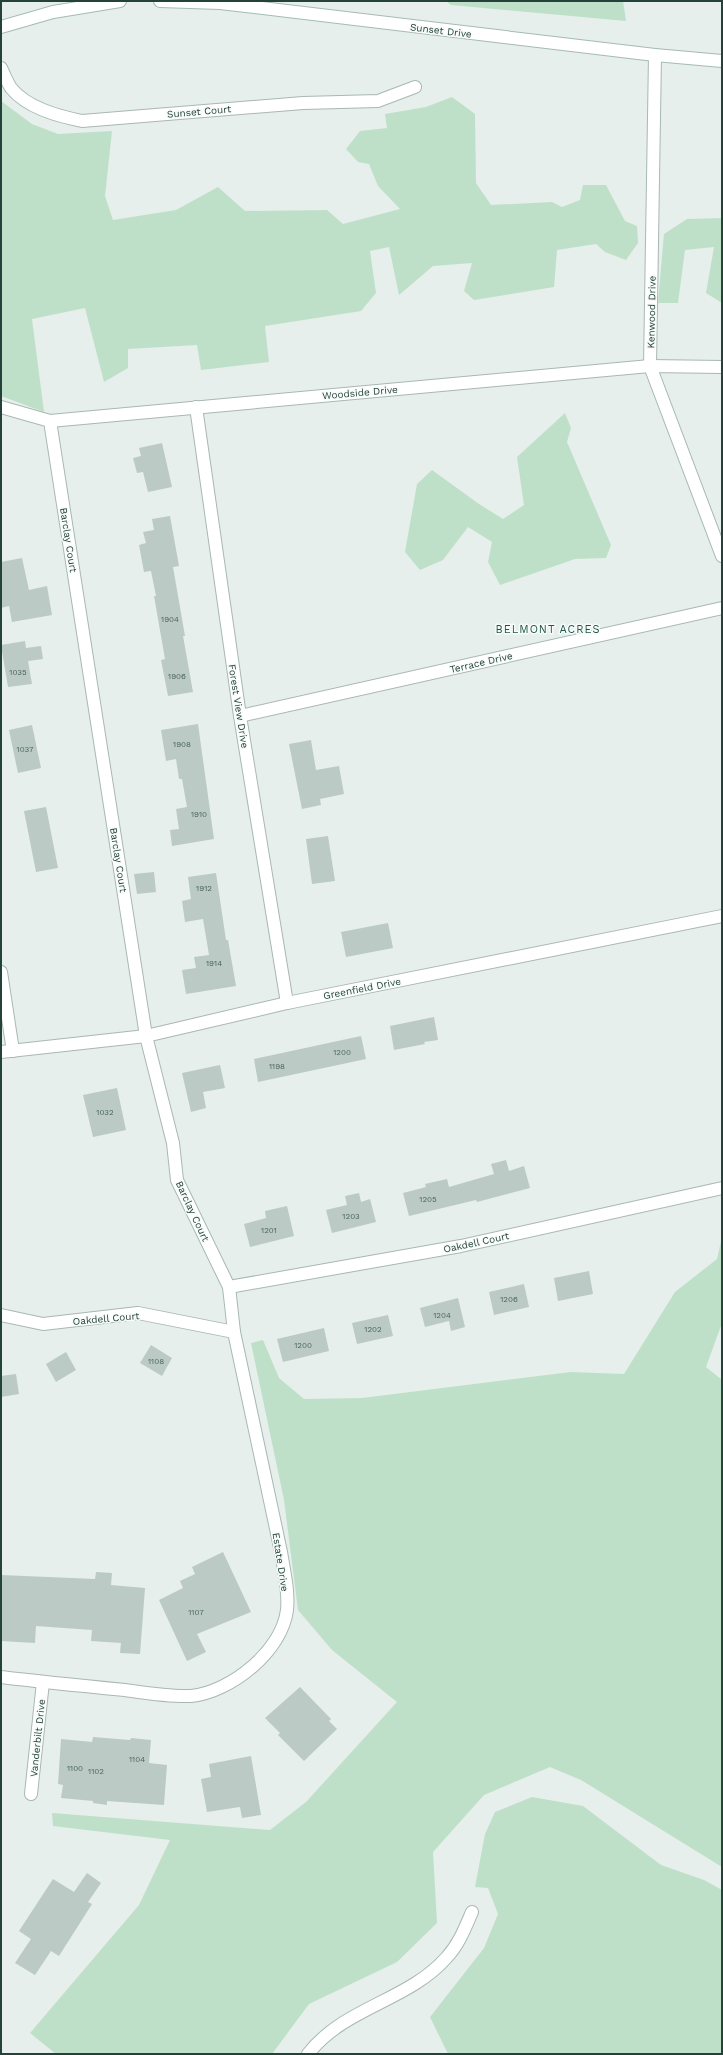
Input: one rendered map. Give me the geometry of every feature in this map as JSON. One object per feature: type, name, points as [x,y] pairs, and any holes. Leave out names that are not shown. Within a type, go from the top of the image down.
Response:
[{"type":"street","points":[[1,27],[53,12],[120,1]]},
{"type":"street","name":"Sunset Drive","points":[[160,1],[220,3],[655,55],[722,61]]},
{"type":"street","name":"Kenwood Drive","points":[[655,55],[650,366],[722,556]]},
{"type":"street","name":"Sunset Court","points":[[1,68],[12,88],[30,102],[52,115],[82,121],[303,103],[378,102],[415,87]]},
{"type":"street","name":"Woodside Drive","points":[[1,407],[50,421],[650,366],[722,367]]},
{"type":"street","name":"Forest View Drive","points":[[196,407],[240,716],[287,1003]]},
{"type":"street","name":"Barclay Court","points":[[50,421],[146,1036],[173,1143],[177,1180],[229,1287]]},
{"type":"street","name":"Terrace Drive","points":[[240,716],[722,608]]},
{"type":"street","name":"Greenfield Drive","points":[[7,1052],[146,1036],[287,1003],[722,916]]},
{"type":"street","points":[[1,972],[7,1052]]},
{"type":"street","name":"Oakdell Court","points":[[229,1287],[461,1246],[722,1188]]},
{"type":"street","name":"Estate Drive","points":[[1,1677],[192,1696],[223,1688],[247,1672],[264,1654],[279,1634],[287,1610],[286,1582],[234,1332],[229,1287]]},
{"type":"street","name":"Oakdell Court","points":[[1,1315],[43,1324],[138,1313],[234,1332]]},
{"type":"street","name":"Vanderbilt Drive","points":[[31,1794],[43,1682]]},
{"type":"street","points":[[308,2054],[315,2045],[338,2024],[415,1984],[431,1972],[446,1959],[456,1946],[472,1912]]},
{"type":"green space","points":[[446,1],[623,1],[626,21],[451,5]]},
{"type":"green space","points":[[452,97],[475,114],[476,183],[491,205],[552,202],[562,207],[580,200],[583,185],[606,185],[625,221],[637,226],[638,243],[626,260],[605,252],[596,244],[557,250],[554,287],[474,300],[464,291],[472,263],[433,266],[399,295],[389,247],[370,251],[376,293],[361,311],[265,326],[269,362],[201,370],[197,345],[128,349],[128,368],[104,382],[85,308],[32,319],[44,412],[1,396],[1,101],[32,124],[58,134],[112,131],[105,196],[113,220],[176,210],[218,187],[245,211],[327,210],[343,224],[400,209],[378,186],[369,164],[358,162],[346,149],[360,131],[387,128],[385,114],[426,107]]},
{"type":"green space","points":[[722,218],[722,303],[706,293],[714,247],[685,250],[678,303],[658,303],[664,234],[687,219]]},
{"type":"green space","points":[[565,413],[571,428],[567,442],[611,545],[606,558],[575,559],[500,585],[488,562],[492,542],[468,527],[443,560],[420,570],[405,552],[417,484],[432,470],[479,504],[503,519],[524,505],[517,457]]},
{"type":"green space","points":[[722,1237],[722,1323],[706,1367],[722,1380],[722,1867],[581,1780],[550,1767],[484,1795],[433,1852],[437,1923],[397,1962],[309,2004],[272,2054],[56,2054],[30,2033],[139,1905],[170,1840],[53,1826],[52,1813],[270,1830],[306,1802],[397,1702],[332,1650],[298,1610],[284,1500],[251,1343],[263,1340],[279,1378],[304,1399],[362,1398],[571,1372],[624,1374],[675,1292],[717,1259]]},
{"type":"green space","points":[[532,1797],[583,1806],[661,1865],[704,1880],[722,1890],[722,2054],[448,2054],[430,2017],[484,1948],[498,1914],[488,1888],[475,1887],[485,1834],[495,1812]]},
{"type":"building","points":[[162,443],[172,487],[148,492],[143,472],[137,473],[133,458],[141,456],[139,448]]},
{"type":"building","points":[[170,516],[179,566],[173,567],[193,692],[168,696],[161,660],[165,659],[154,596],[156,596],[151,571],[144,572],[139,545],[146,543],[143,532],[154,530],[152,519]]},
{"type":"building","points":[[22,558],[29,590],[47,586],[52,615],[12,622],[9,606],[1,608],[1,562]]},
{"type":"building","points":[[25,641],[26,648],[41,646],[43,659],[28,661],[32,684],[8,687],[1,645]]},
{"type":"building","points":[[198,724],[214,839],[172,846],[170,830],[179,829],[176,809],[187,807],[182,779],[179,779],[176,759],[166,761],[161,730]]},
{"type":"building","points":[[32,725],[41,768],[18,773],[9,730]]},
{"type":"building","points":[[311,740],[316,770],[339,766],[344,794],[320,799],[321,805],[302,809],[289,744]]},
{"type":"building","points":[[46,807],[58,868],[36,872],[24,811]]},
{"type":"building","points":[[328,836],[335,881],[312,884],[306,839]]},
{"type":"building","points":[[154,872],[156,892],[137,894],[134,874]]},
{"type":"building","points":[[216,873],[226,940],[228,940],[236,986],[186,994],[182,970],[196,968],[194,957],[209,955],[203,919],[185,922],[182,901],[191,899],[188,877]]},
{"type":"building","points":[[388,923],[393,948],[346,957],[341,932]]},
{"type":"building","points":[[434,1017],[438,1040],[394,1050],[390,1026]]},
{"type":"building","points":[[361,1036],[366,1059],[258,1082],[254,1059]]},
{"type":"building","points":[[220,1065],[225,1088],[203,1092],[206,1108],[191,1112],[182,1073]]},
{"type":"building","points":[[117,1088],[126,1130],[93,1137],[83,1095]]},
{"type":"building","points":[[506,1160],[509,1171],[524,1166],[530,1188],[477,1202],[476,1200],[409,1216],[403,1193],[426,1187],[425,1184],[447,1179],[449,1187],[494,1174],[491,1164]]},
{"type":"building","points":[[359,1193],[361,1202],[370,1199],[376,1222],[332,1233],[326,1210],[347,1205],[345,1196]]},
{"type":"building","points":[[287,1206],[294,1236],[250,1247],[244,1224],[266,1218],[265,1211]]},
{"type":"building","points":[[589,1271],[593,1294],[558,1301],[554,1278]]},
{"type":"building","points":[[524,1284],[529,1307],[494,1315],[489,1292]]},
{"type":"building","points":[[458,1298],[465,1327],[451,1331],[449,1321],[425,1327],[420,1308]]},
{"type":"building","points":[[388,1315],[393,1336],[357,1344],[352,1323]]},
{"type":"building","points":[[324,1328],[329,1351],[283,1362],[277,1339]]},
{"type":"building","points":[[151,1345],[172,1358],[162,1376],[140,1363]]},
{"type":"building","points":[[66,1352],[76,1370],[56,1382],[46,1364]]},
{"type":"building","points":[[16,1374],[19,1394],[1,1397],[1,1376]]},
{"type":"building","points":[[223,1552],[251,1612],[197,1634],[206,1652],[187,1661],[159,1600],[183,1588],[180,1581],[195,1574],[192,1567]]},
{"type":"building","points":[[96,1572],[112,1573],[111,1585],[145,1588],[140,1654],[120,1653],[121,1643],[91,1641],[92,1630],[36,1626],[35,1643],[1,1641],[1,1575],[95,1579]]},
{"type":"building","points":[[300,1687],[331,1719],[329,1721],[337,1729],[304,1761],[278,1735],[280,1733],[265,1718]]},
{"type":"building","points":[[93,1737],[151,1740],[149,1763],[167,1765],[164,1805],[107,1801],[107,1805],[93,1803],[93,1801],[61,1798],[63,1785],[58,1784],[61,1739],[92,1742]]},
{"type":"building","points":[[251,1756],[261,1815],[242,1818],[240,1807],[207,1812],[201,1779],[211,1777],[209,1764]]},
{"type":"building","points":[[87,1873],[101,1883],[88,1902],[92,1904],[59,1956],[51,1951],[35,1975],[15,1963],[31,1939],[19,1931],[53,1879],[74,1892]]},
{"type":"district","name":"BELMONT ACRES","points":[[548,629]]}]
